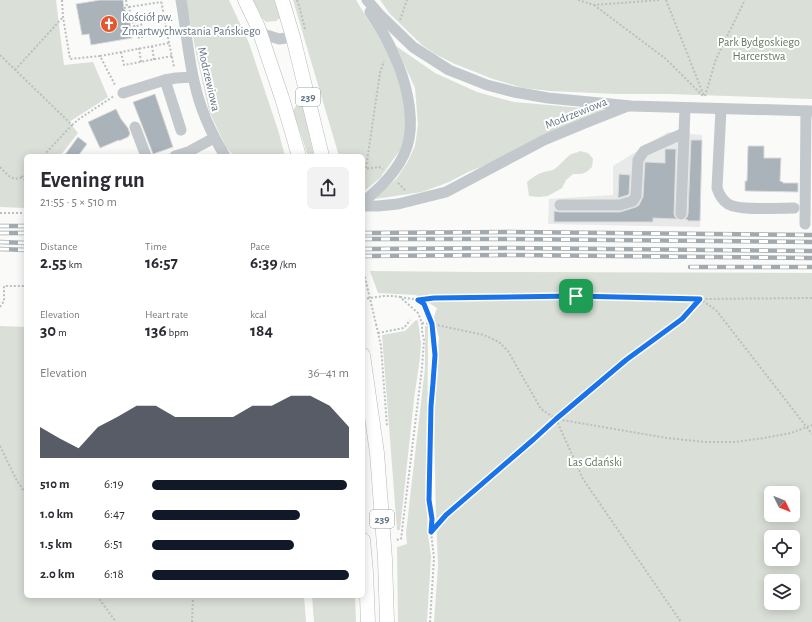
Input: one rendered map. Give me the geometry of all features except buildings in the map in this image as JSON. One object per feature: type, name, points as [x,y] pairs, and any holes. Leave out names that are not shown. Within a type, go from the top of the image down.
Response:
[{"type":"main road","name":"239","points":[[245,0],[258,27],[282,98],[298,154]]},
{"type":"main road","name":"239","points":[[282,0],[293,38],[322,154]]},
{"type":"main road","name":"239","points":[[365,369],[377,453],[385,559],[387,622]]},
{"type":"main road","name":"239","points":[[365,561],[368,622]]},
{"type":"street","name":"Modrzewiowa","points":[[181,0],[193,77],[205,119],[224,154]]},
{"type":"street","points":[[363,0],[394,54],[406,90],[410,111],[409,139],[398,165],[390,177],[375,193],[365,200]]},
{"type":"street","points":[[367,0],[380,16],[412,47],[449,70],[487,85],[514,92],[548,98],[631,106]]},
{"type":"street","points":[[260,33],[279,39],[293,38]]},
{"type":"street","points":[[119,91],[165,80],[193,77]]},
{"type":"street","points":[[165,80],[181,130]]},
{"type":"street","name":"Modrzewiowa","points":[[365,206],[398,204],[446,192],[544,140],[631,106],[809,111]]},
{"type":"street","points":[[681,214],[685,108]]},
{"type":"street","points":[[721,109],[717,188],[721,198],[728,204],[740,208],[794,208]]},
{"type":"street","points":[[805,224],[809,111]]},
{"type":"street","points":[[135,127],[145,154]]},
{"type":"street","points":[[560,205],[620,205],[633,201],[636,196],[638,160],[644,152],[684,133]]},
{"type":"street","points":[[181,154],[188,152],[214,138]]},
{"type":"path","points":[[62,0],[63,17],[70,59],[100,56],[169,42]]},
{"type":"path","points":[[126,0],[127,7],[139,38],[142,37],[136,22],[140,21],[145,35],[167,33],[161,1],[127,7]]},
{"type":"path","points":[[400,20],[407,0]]},
{"type":"path","points":[[578,0],[594,5],[666,59],[705,98]]},
{"type":"path","points":[[594,5],[660,0]]},
{"type":"path","points":[[666,0],[705,98]]},
{"type":"path","points":[[705,98],[716,59],[745,0]]},
{"type":"path","points":[[15,70],[63,17]]},
{"type":"path","points":[[152,46],[154,60]]},
{"type":"path","points":[[139,48],[141,62]]},
{"type":"path","points":[[121,52],[124,65],[172,56]]},
{"type":"path","points":[[0,55],[72,125]]},
{"type":"path","points":[[45,154],[79,119],[119,91],[100,56]]},
{"type":"path","points":[[0,167],[13,179],[17,180],[22,177]]},
{"type":"path","points":[[0,214],[24,213]]},
{"type":"path","points":[[365,277],[376,324]]},
{"type":"path","points":[[0,307],[4,301],[4,286],[24,286]]},
{"type":"path","points":[[365,299],[384,296],[418,300],[434,298],[576,296],[700,299],[812,298]]},
{"type":"path","points":[[395,540],[401,539],[404,520],[424,340],[422,323],[418,313],[400,297]]},
{"type":"path","points":[[431,532],[446,515],[556,419],[626,360],[682,319],[700,299]]},
{"type":"path","points":[[700,299],[716,310],[812,434]]},
{"type":"path","points":[[418,300],[424,304],[432,324],[435,355],[430,413],[429,500],[432,519],[431,532],[434,558],[430,622]]},
{"type":"path","points":[[378,334],[404,328],[410,320]]},
{"type":"path","points":[[422,323],[484,335],[499,342],[508,351],[541,409],[556,419],[667,438],[705,442],[735,442],[764,438],[791,433],[812,425]]},
{"type":"path","points":[[556,419],[583,479],[681,622]]},
{"type":"path","points":[[0,446],[23,489]]},
{"type":"path","points":[[98,598],[116,622]]},
{"type":"path","points":[[192,622],[193,598]]},
{"type":"shaded area","points":[[668,132],[702,135],[700,227],[548,224],[549,199],[613,195],[613,166]]},
{"type":"green space","points":[[0,0],[56,0],[64,65],[93,62],[108,97],[69,122],[78,133],[62,154],[24,154],[24,208],[0,207]]},
{"type":"green space","points":[[186,0],[229,0],[249,43],[284,154],[232,154],[226,147],[209,111]]},
{"type":"green space","points":[[253,0],[274,0],[280,18],[276,21],[266,22],[262,18]]},
{"type":"green space","points":[[293,0],[356,0],[391,57],[405,101],[406,126],[400,150],[380,178],[365,190],[365,154],[338,154]]},
{"type":"green space","name":"Park Bydgoskiego Harcerstwa","points":[[380,0],[812,0],[812,99],[669,94],[617,94],[550,91],[523,88],[493,79],[455,64],[435,54],[422,45],[390,14]]},
{"type":"green space","points":[[396,46],[435,73],[477,92],[514,102],[606,110],[535,139],[499,160],[468,172],[449,182],[422,192],[375,199],[397,178],[408,161],[415,146],[418,125],[415,88]]},
{"type":"green space","points":[[302,104],[314,154],[307,154],[293,111],[296,106]]},
{"type":"green space","points":[[580,151],[588,153],[593,159],[592,167],[590,169],[584,173],[573,174],[566,180],[562,188],[548,196],[529,196],[527,182],[539,174],[553,170],[570,155]]},
{"type":"green space","name":"Las Gdański","points":[[370,271],[812,273],[812,622],[434,622],[438,566],[434,426],[439,338],[434,317],[437,308],[416,295],[378,293]]},
{"type":"green space","points":[[416,320],[418,321],[421,343],[420,358],[414,399],[400,530],[397,530],[382,335],[405,331]]},
{"type":"green space","points":[[0,326],[24,327],[24,598],[304,598],[306,622],[0,622]]},
{"type":"green space","points":[[425,326],[428,326],[427,506],[428,535],[431,556],[427,622],[398,622],[397,547],[407,544],[406,533],[425,368]]},
{"type":"green space","points":[[312,598],[355,598],[356,622],[314,622]]},
{"type":"railway","points":[[0,226],[24,226]]},
{"type":"railway","points":[[365,233],[511,232],[812,235]]},
{"type":"railway","points":[[0,233],[24,233]]},
{"type":"railway","points":[[365,239],[812,242]]},
{"type":"railway","points":[[0,242],[24,243]]},
{"type":"railway","points":[[365,249],[510,248],[812,251]]},
{"type":"railway","points":[[0,249],[24,250]]},
{"type":"railway","points":[[365,256],[512,255],[812,258]]},
{"type":"railway","points":[[690,267],[812,267]]},
{"type":"place","name":"Kościół pw. Zmartwychwstania Pańskiego","points":[[109,24]]},
{"type":"route","points":[[576,296],[700,299],[682,319],[626,360],[556,419],[446,515],[431,532],[432,519],[429,500],[431,406],[435,355],[434,337],[432,324],[424,304],[418,300],[434,298],[576,296]]}]
